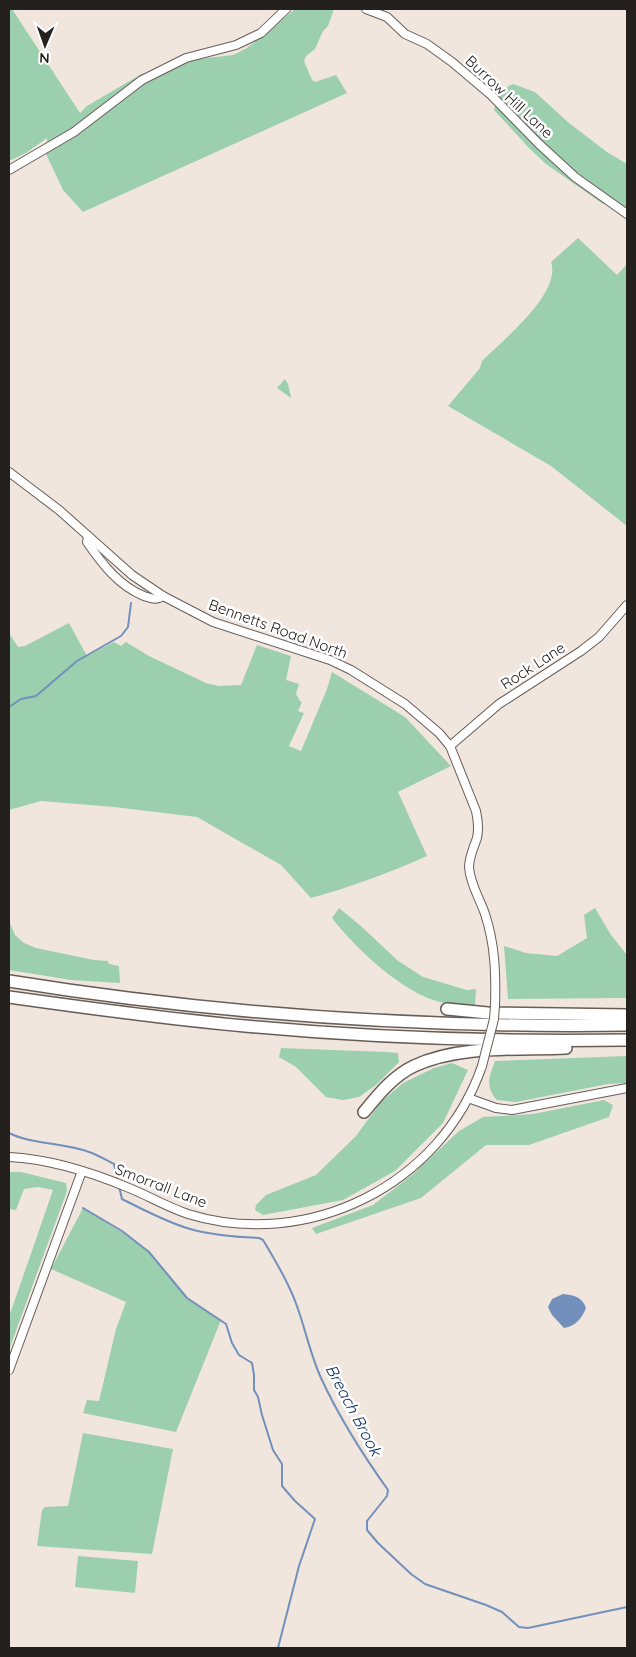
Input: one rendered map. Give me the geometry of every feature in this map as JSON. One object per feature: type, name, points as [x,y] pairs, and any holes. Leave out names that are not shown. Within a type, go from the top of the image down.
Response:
[{"type":"highway","points":[[9,981],[153,1001],[303,1016],[450,1023],[569,1026],[627,1025]]},
{"type":"highway","points":[[9,997],[153,1017],[324,1033],[465,1040],[627,1042]]},
{"type":"highway","points":[[447,1009],[498,1013],[627,1015]]},
{"type":"highway","points":[[364,1112],[387,1085],[413,1067],[446,1055],[469,1052],[587,1048],[627,1042]]},
{"type":"street","points":[[9,170],[74,132],[142,80],[186,58],[236,45],[261,32],[286,9]]},
{"type":"street","name":"Burrow Hill Lane","points":[[366,9],[387,17],[405,34],[427,44],[452,62],[491,95],[539,144],[575,177],[627,214]]},
{"type":"street","name":"Bennetts Road North","points":[[9,472],[59,510],[132,575],[163,596],[213,622],[314,654],[351,670],[405,704],[434,728],[450,746],[478,820],[477,836],[469,867],[485,914],[494,954],[494,1019],[482,1066]]},
{"type":"street","name":"Bennetts Road North","points":[[88,536],[87,542],[115,578],[128,588],[153,599],[159,599],[163,596]]},
{"type":"street","name":"Rock Lane","points":[[450,746],[499,704],[581,652],[599,637],[627,605]]},
{"type":"street","name":"Smorrall Lane","points":[[9,1157],[41,1159],[82,1171],[124,1186],[161,1204],[189,1214],[224,1222],[246,1224],[281,1223],[327,1213],[371,1196],[413,1168],[444,1136],[477,1082],[482,1066]]},
{"type":"street","points":[[468,1098],[496,1108],[512,1110],[627,1088]]},
{"type":"street","points":[[9,1370],[82,1171]]},
{"type":"green space","points":[[9,9],[12,9],[80,113],[87,106],[143,73],[134,91],[190,60],[233,55],[247,48],[295,9],[334,9],[328,26],[323,31],[315,49],[306,56],[304,61],[312,80],[315,82],[336,75],[347,93],[83,212],[63,190],[46,154],[47,138],[26,153],[9,161]]},
{"type":"green space","points":[[513,84],[535,92],[569,123],[607,152],[627,164],[627,209],[611,197],[603,204],[546,164],[494,110],[499,91]]},
{"type":"green space","points":[[578,238],[617,275],[627,264],[627,526],[551,466],[448,406],[480,368],[482,361],[516,329],[539,302],[548,288],[552,274],[551,262]]},
{"type":"green space","points":[[285,379],[288,384],[291,398],[277,388]]},
{"type":"green space","points":[[69,623],[87,656],[114,642],[121,646],[126,642],[149,656],[206,683],[219,686],[241,685],[257,645],[291,656],[286,680],[299,684],[296,694],[302,702],[298,711],[304,713],[289,746],[301,751],[327,689],[332,672],[405,717],[451,766],[398,792],[427,856],[370,879],[311,898],[281,865],[197,817],[41,801],[9,810],[9,633],[18,647],[25,646]]},
{"type":"green space","points":[[339,908],[397,960],[423,977],[467,990],[476,989],[475,1006],[440,1002],[411,990],[396,980],[366,955],[341,930],[332,918]]},
{"type":"green space","points":[[595,908],[611,935],[627,955],[627,998],[508,999],[504,946],[526,953],[557,956],[587,938],[584,915]]},
{"type":"green space","points":[[9,921],[15,935],[24,943],[36,948],[94,960],[108,961],[109,964],[119,966],[120,983],[71,980],[9,970]]},
{"type":"green space","points":[[281,1048],[398,1053],[399,1062],[376,1085],[359,1097],[343,1100],[326,1097],[296,1067],[279,1057]]},
{"type":"green space","points":[[627,1056],[627,1083],[608,1084],[516,1102],[497,1100],[490,1090],[489,1081],[495,1061]]},
{"type":"green space","points":[[452,1063],[468,1070],[443,1123],[395,1171],[343,1200],[263,1215],[255,1210],[256,1205],[266,1195],[316,1175],[356,1136],[381,1102],[403,1083],[434,1068]]},
{"type":"green space","points":[[604,1100],[613,1105],[609,1117],[529,1145],[486,1145],[421,1198],[316,1234],[312,1228],[373,1205],[412,1175],[459,1131],[483,1117],[533,1114]]},
{"type":"green space","points":[[9,1172],[21,1172],[66,1183],[67,1191],[9,1350],[9,1317],[53,1190],[38,1187],[24,1189],[16,1210],[9,1209]]},
{"type":"green space","points":[[83,1208],[149,1252],[187,1298],[221,1320],[176,1432],[83,1413],[87,1400],[99,1401],[116,1329],[126,1302],[51,1269]]},
{"type":"green space","points":[[83,1433],[173,1449],[152,1554],[37,1546],[42,1510],[45,1507],[68,1506]]},
{"type":"green space","points":[[78,1556],[138,1561],[135,1593],[75,1587]]},
{"type":"water","points":[[563,1294],[577,1297],[586,1308],[578,1321],[564,1328],[552,1315],[548,1307],[552,1299]]},
{"type":"waterway","points":[[9,707],[21,699],[36,696],[77,661],[121,636],[128,627],[131,603]]},
{"type":"waterway","name":"Breach Brook","points":[[9,1133],[28,1140],[69,1146],[96,1155],[114,1164],[118,1181]]},
{"type":"waterway","name":"Breach Brook","points":[[119,1186],[122,1199],[172,1223],[207,1233],[263,1240],[291,1291],[314,1361],[328,1393],[352,1436],[388,1490],[387,1496],[367,1521],[367,1530],[411,1574],[425,1584],[502,1612],[519,1627],[528,1628],[627,1607]]},
{"type":"waterway","points":[[83,1208],[122,1231],[149,1252],[187,1298],[226,1324],[232,1343],[239,1355],[252,1363],[254,1390],[258,1397],[273,1450],[282,1464],[282,1486],[315,1519],[299,1566],[278,1648]]}]
